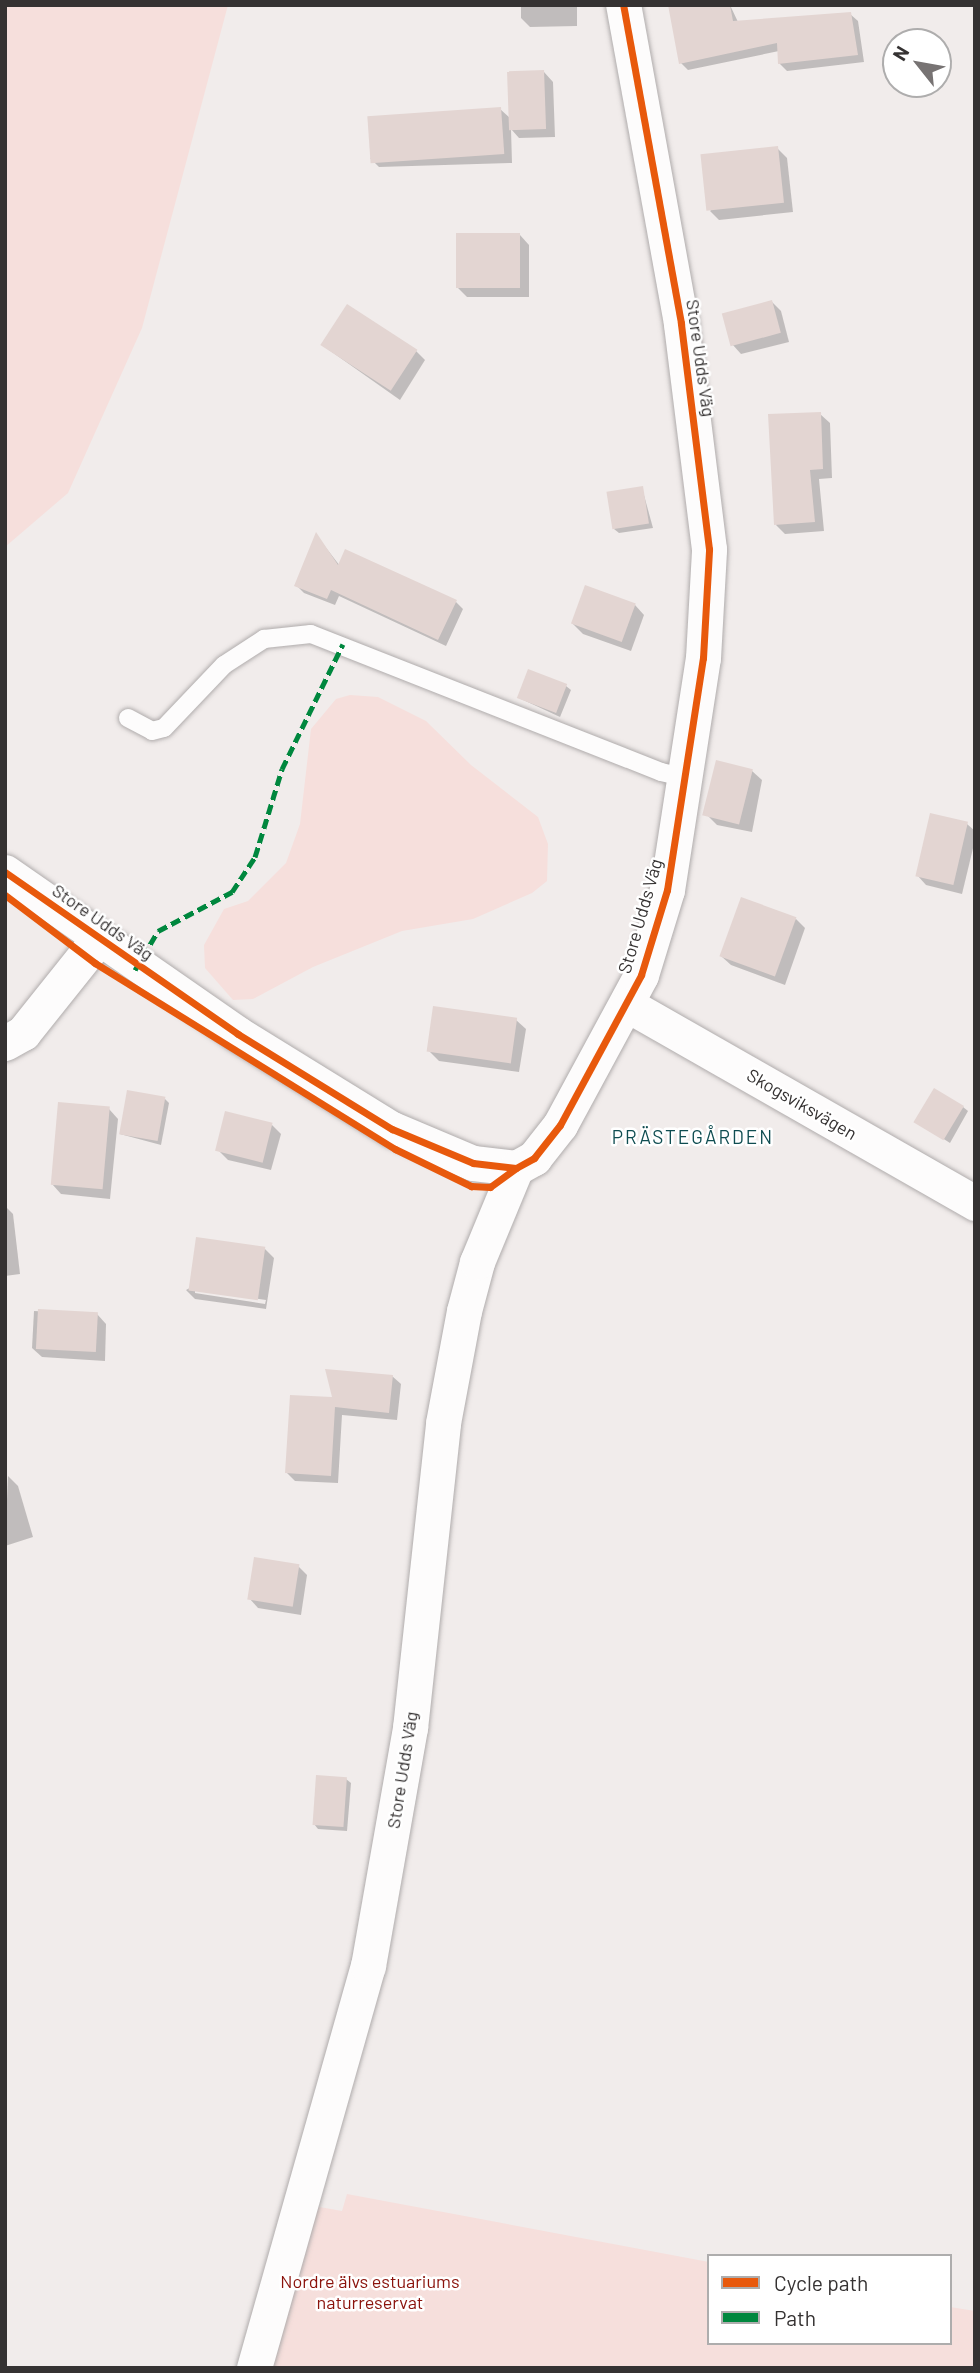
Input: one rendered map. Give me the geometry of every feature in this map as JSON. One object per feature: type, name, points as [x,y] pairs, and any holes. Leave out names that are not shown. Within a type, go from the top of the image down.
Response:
[{"type":"street","name":"Store Udds Väg","points":[[5,872],[238,1034],[392,1129],[473,1163],[516,1168],[534,1158],[560,1125],[628,1005],[667,890],[687,778],[703,658],[709,549],[681,323],[623,5]]},
{"type":"street","name":"Store Udds Väg","points":[[5,1043],[23,1033],[98,939]]},
{"type":"street","name":"Skogsviksvägen","points":[[628,1005],[975,1203]]},
{"type":"street","name":"Store Udds Väg","points":[[254,2368],[368,1966],[410,1728],[443,1423],[477,1262],[516,1168]]},
{"type":"lane","points":[[128,718],[152,731],[164,728],[224,665],[264,639],[311,634],[661,772],[687,778]]},
{"type":"green space","points":[[5,5],[228,5],[142,328],[68,493],[5,547]]},
{"type":"green space","points":[[350,695],[378,697],[426,721],[471,765],[538,817],[548,844],[547,881],[532,893],[473,919],[402,931],[313,967],[253,999],[233,1000],[205,968],[204,945],[224,909],[248,901],[286,863],[300,824],[311,729],[336,699]]},
{"type":"green space","name":"Nordre älvs estuariums naturreservat","points":[[347,2194],[707,2262],[707,2345],[952,2345],[952,2307],[975,2311],[975,2368],[268,2368],[314,2206],[342,2211]]},
{"type":"building","points":[[668,5],[730,5],[733,21],[851,12],[858,55],[778,64],[777,43],[679,64]]},
{"type":"building","points":[[544,70],[546,129],[509,130],[507,71]]},
{"type":"building","points":[[501,107],[504,154],[371,163],[367,116]]},
{"type":"building","points":[[778,146],[784,203],[706,211],[700,154]]},
{"type":"building","points":[[456,233],[520,233],[520,288],[456,288]]},
{"type":"building","points":[[772,300],[781,333],[731,346],[722,313]]},
{"type":"building","points":[[347,304],[417,350],[391,391],[320,345]]},
{"type":"building","points":[[821,412],[823,469],[810,470],[815,522],[774,525],[768,414]]},
{"type":"building","points":[[643,486],[649,524],[612,529],[606,492]]},
{"type":"building","points":[[316,532],[338,565],[345,549],[457,600],[438,640],[331,590],[327,599],[294,586]]},
{"type":"building","points":[[585,585],[636,603],[622,642],[571,624]]},
{"type":"building","points":[[528,669],[567,684],[556,713],[517,698]]},
{"type":"building","points":[[716,760],[753,769],[739,824],[702,815]]},
{"type":"building","points":[[930,813],[968,822],[953,885],[915,876]]},
{"type":"building","points":[[741,897],[796,917],[775,976],[719,956]]},
{"type":"building","points":[[433,1006],[517,1018],[511,1063],[427,1052]]},
{"type":"building","points":[[934,1088],[964,1106],[943,1140],[913,1122]]},
{"type":"building","points":[[127,1090],[165,1097],[158,1141],[119,1134]]},
{"type":"building","points":[[58,1102],[110,1107],[103,1189],[51,1185]]},
{"type":"building","points":[[225,1111],[273,1123],[263,1163],[215,1151]]},
{"type":"building","points":[[196,1237],[265,1247],[258,1300],[188,1290]]},
{"type":"building","points":[[38,1309],[98,1312],[96,1352],[36,1349]]},
{"type":"building","points":[[325,1369],[393,1375],[389,1413],[335,1407],[331,1476],[285,1473],[290,1395],[332,1397]]},
{"type":"building","points":[[254,1557],[299,1564],[293,1607],[247,1599]]},
{"type":"building","points":[[316,1775],[347,1777],[343,1827],[313,1825]]},
{"type":"marked path","points":[[135,970],[158,931],[232,892],[255,857],[282,769],[343,644]]},
{"type":"cycle path","points":[[5,872],[238,1034],[392,1129],[473,1163],[516,1168],[534,1158],[560,1125],[641,975],[667,890],[703,658],[709,549],[681,323],[623,5]]},
{"type":"cycle path","points":[[5,895],[95,963],[395,1149],[471,1186],[490,1187],[516,1168]]},
{"type":"district","name":"PRÄSTEGÅRDEN","points":[[693,1137]]}]
